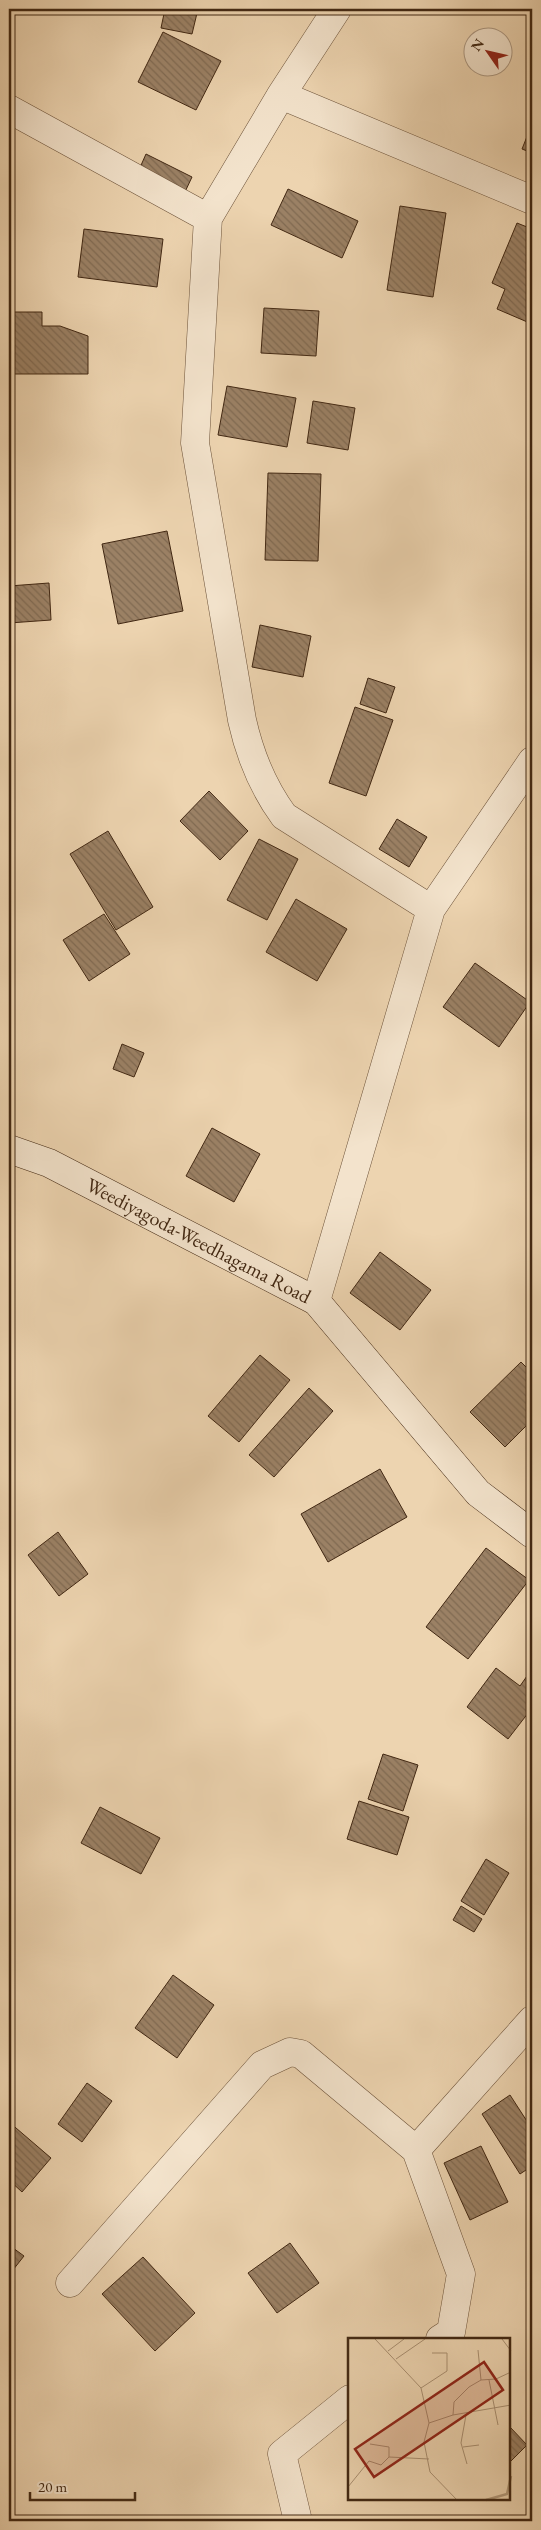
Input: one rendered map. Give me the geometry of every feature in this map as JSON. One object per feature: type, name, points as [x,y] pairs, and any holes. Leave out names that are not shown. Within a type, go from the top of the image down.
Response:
[{"type":"street","points":[[338,9],[281,95],[208,218],[195,443],[231,658],[249,751],[270,796],[284,816],[431,909]]},
{"type":"street","points":[[281,95],[532,200]]},
{"type":"street","points":[[9,108],[208,218]]},
{"type":"street","points":[[316,1301],[431,909],[532,760]]},
{"type":"street","name":"Weediyagoda-Weedhagama Road","points":[[9,1149],[49,1163],[316,1301],[478,1493],[532,1534]]},
{"type":"street","points":[[416,2150],[532,2020]]},
{"type":"street","points":[[70,2284],[262,2066],[290,2052],[301,2054],[416,2150],[461,2274],[451,2332],[442,2338]]},
{"type":"street","points":[[298,2521],[282,2454],[348,2401]]},
{"type":"building","points":[[165,9],[198,9],[192,34],[161,28]]},
{"type":"building","points":[[163,32],[221,61],[196,110],[138,82]]},
{"type":"building","points":[[532,124],[532,153],[522,149]]},
{"type":"building","points":[[146,154],[192,177],[184,194],[138,172]]},
{"type":"building","points":[[288,189],[358,221],[342,258],[271,225]]},
{"type":"building","points":[[400,206],[446,213],[433,297],[387,290]]},
{"type":"building","points":[[517,223],[532,229],[532,324],[497,309],[505,289],[492,283]]},
{"type":"building","points":[[84,229],[163,239],[157,287],[78,277]]},
{"type":"building","points":[[264,308],[319,311],[316,356],[261,353]]},
{"type":"building","points":[[14,312],[42,312],[42,326],[60,326],[88,336],[88,374],[14,374]]},
{"type":"building","points":[[227,386],[296,398],[287,447],[218,435]]},
{"type":"building","points":[[313,401],[355,408],[348,450],[307,443]]},
{"type":"building","points":[[268,473],[321,474],[318,561],[265,560]]},
{"type":"building","points":[[167,531],[183,611],[118,624],[102,544]]},
{"type":"building","points":[[49,583],[51,620],[9,623],[9,586]]},
{"type":"building","points":[[260,625],[311,636],[303,677],[252,667]]},
{"type":"building","points":[[368,678],[395,687],[386,713],[360,704]]},
{"type":"building","points":[[355,707],[393,720],[366,796],[329,783]]},
{"type":"building","points":[[209,791],[248,831],[220,860],[180,821]]},
{"type":"building","points":[[397,819],[427,837],[409,867],[379,849]]},
{"type":"building","points":[[108,831],[153,907],[116,930],[70,854]]},
{"type":"building","points":[[259,839],[298,859],[267,920],[227,900]]},
{"type":"building","points":[[296,899],[347,929],[317,981],[266,952]]},
{"type":"building","points":[[104,914],[130,954],[89,981],[63,940]]},
{"type":"building","points":[[475,963],[530,1002],[499,1047],[443,1007]]},
{"type":"building","points":[[122,1044],[144,1053],[134,1077],[113,1069]]},
{"type":"building","points":[[212,1128],[260,1154],[234,1202],[186,1176]]},
{"type":"building","points":[[380,1252],[431,1290],[400,1330],[350,1293]]},
{"type":"building","points":[[260,1355],[290,1380],[239,1442],[208,1416]]},
{"type":"building","points":[[521,1362],[532,1373],[532,1420],[505,1447],[470,1412]]},
{"type":"building","points":[[309,1388],[333,1411],[274,1477],[249,1455]]},
{"type":"building","points":[[380,1469],[407,1517],[328,1562],[301,1514]]},
{"type":"building","points":[[58,1532],[88,1574],[59,1596],[28,1555]]},
{"type":"building","points":[[486,1548],[529,1580],[468,1659],[426,1627]]},
{"type":"building","points":[[496,1668],[520,1686],[527,1676],[532,1680],[532,1708],[508,1739],[467,1707]]},
{"type":"building","points":[[383,1754],[418,1765],[403,1811],[368,1799]]},
{"type":"building","points":[[359,1801],[409,1817],[397,1855],[347,1839]]},
{"type":"building","points":[[100,1807],[160,1838],[141,1874],[81,1843]]},
{"type":"building","points":[[486,1859],[509,1873],[484,1915],[461,1901]]},
{"type":"building","points":[[461,1906],[482,1919],[474,1932],[453,1920]]},
{"type":"building","points":[[173,1975],[214,2005],[177,2058],[135,2028]]},
{"type":"building","points":[[87,2083],[112,2101],[82,2142],[58,2124]]},
{"type":"building","points":[[510,2095],[532,2129],[532,2166],[520,2174],[482,2114]]},
{"type":"building","points":[[9,2122],[51,2158],[22,2192],[9,2180]]},
{"type":"building","points":[[481,2146],[508,2202],[470,2220],[444,2163]]},
{"type":"building","points":[[290,2243],[319,2283],[277,2313],[248,2273]]},
{"type":"building","points":[[9,2245],[24,2256],[9,2275]]},
{"type":"building","points":[[143,2257],[195,2313],[155,2351],[102,2294]]},
{"type":"building","points":[[511,2428],[527,2445],[511,2461]]}]
